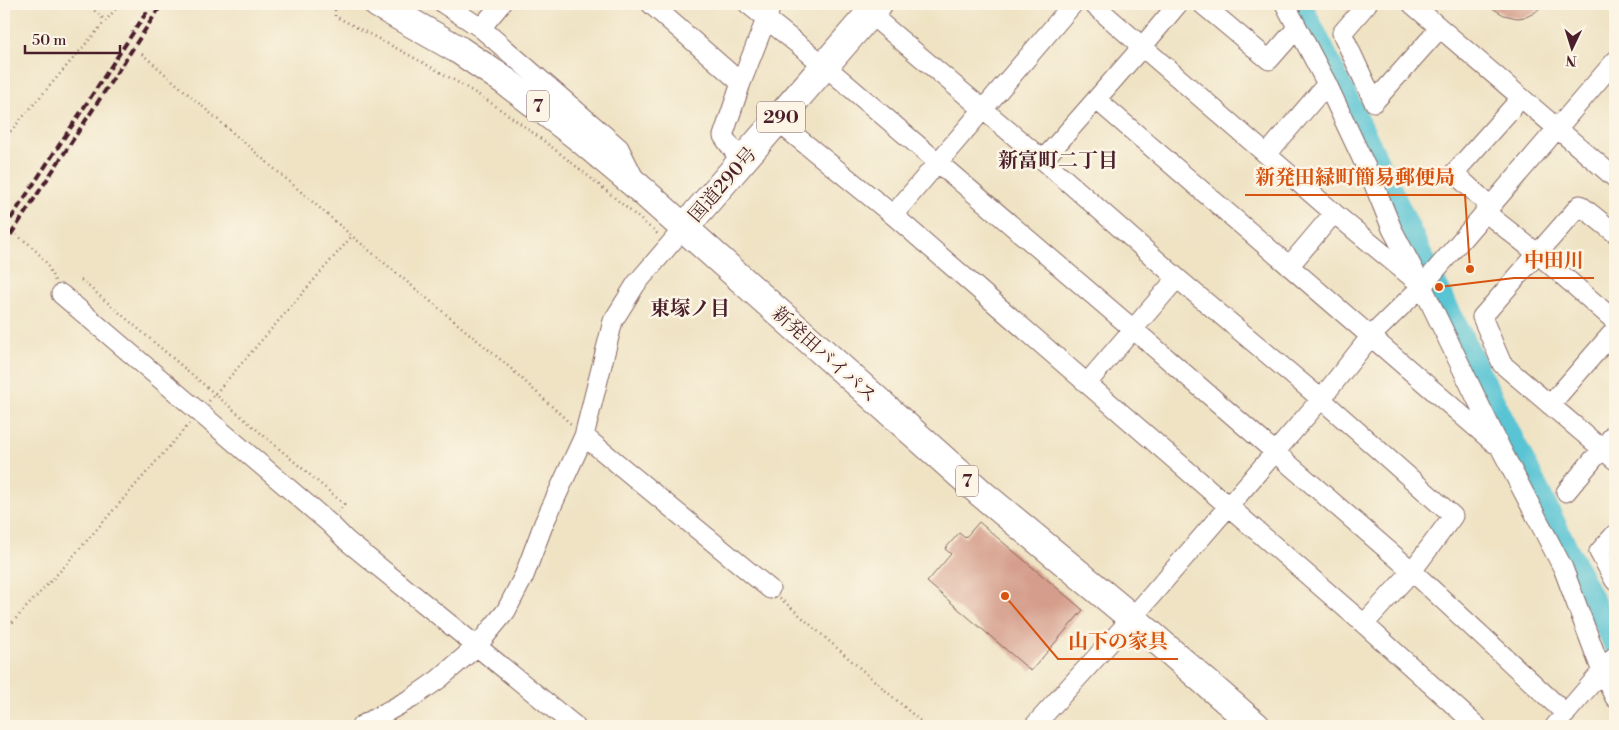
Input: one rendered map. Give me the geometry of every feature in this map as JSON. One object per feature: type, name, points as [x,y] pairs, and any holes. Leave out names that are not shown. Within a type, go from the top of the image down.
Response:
[{"type":"highway","name":"新発田バイパス","points":[[378,4],[459,50],[505,81],[576,135],[637,186],[677,236],[1132,618],[1256,726]]},
{"type":"highway","name":"国道290号","points":[[677,236],[874,9]]},
{"type":"street","points":[[444,4],[481,28],[620,148],[637,186]]},
{"type":"street","points":[[481,28],[501,4]]},
{"type":"street","points":[[651,4],[741,83]]},
{"type":"street","points":[[748,4],[769,11],[825,66],[1133,328],[1412,571],[1561,720],[1615,656]]},
{"type":"street","points":[[893,214],[1073,4]]},
{"type":"street","points":[[1093,4],[1334,213],[1424,283]]},
{"type":"street","points":[[1043,160],[1097,100],[1178,4]]},
{"type":"street","points":[[1202,4],[1269,60],[1297,28]]},
{"type":"street","points":[[1285,4],[1327,84],[1373,182],[1392,229],[1424,283],[1501,449],[1563,568],[1602,672],[1615,698]]},
{"type":"street","points":[[1367,4],[1342,33],[1374,102],[1440,28]]},
{"type":"street","points":[[1412,4],[1615,178]]},
{"type":"street","points":[[874,9],[982,109],[1177,278],[1321,399],[1453,516],[1412,571],[1364,624]]},
{"type":"street","points":[[741,161],[723,136],[769,11]]},
{"type":"street","points":[[1034,726],[1132,618],[1321,399],[1372,336],[1424,283],[1615,61]]},
{"type":"street","points":[[1267,154],[1327,84]]},
{"type":"street","points":[[1521,98],[1454,173],[1487,209],[1615,321]]},
{"type":"street","points":[[1097,100],[1501,449]]},
{"type":"street","points":[[777,121],[893,214],[1364,624],[1477,726]]},
{"type":"street","points":[[1608,454],[1502,364],[1482,317],[1580,205],[1615,233]]},
{"type":"street","points":[[1290,265],[1334,213]]},
{"type":"street","points":[[361,726],[412,698],[439,679],[477,646],[506,612],[524,576],[544,523],[584,436],[613,321],[636,284],[677,236]]},
{"type":"street","points":[[1087,383],[1177,278]]},
{"type":"street","points":[[61,294],[329,523],[347,541],[575,726]]},
{"type":"street","points":[[1550,405],[1615,330]]},
{"type":"street","points":[[1566,492],[1608,454],[1615,433]]},
{"type":"street","points":[[584,436],[770,589]]},
{"type":"street","points":[[1615,534],[1599,552],[1615,582]]},
{"type":"path","points":[[87,4],[105,20]]},
{"type":"path","points":[[4,139],[120,4]]},
{"type":"path","points":[[335,5],[335,16],[399,50],[487,101],[677,236]]},
{"type":"path","points":[[142,54],[352,236],[506,365],[584,436]]},
{"type":"path","points":[[4,226],[29,244],[44,259],[61,294]]},
{"type":"path","points":[[9,626],[61,570],[200,412],[352,236]]},
{"type":"path","points":[[81,280],[216,393],[344,504],[329,523]]},
{"type":"path","points":[[770,589],[926,726]]},
{"type":"building","points":[[1485,4],[1545,4],[1526,17],[1517,18],[1504,15]]},
{"type":"building","points":[[979,522],[1083,610],[1031,671],[927,582],[951,554],[945,549],[959,533],[965,538]]},
{"type":"waterway","points":[[1301,4],[1368,140],[1422,256],[1615,647]]},
{"type":"railway","points":[[4,229],[152,4]]},
{"type":"railway","points":[[4,245],[162,4]]},
{"type":"place","name":"新発田緑町簡易郵便局","points":[[1470,269]]},
{"type":"place","name":"中田川","points":[[1439,287]]},
{"type":"place","name":"山下の家具","points":[[1005,596]]},
{"type":"district","name":"新富町二丁目","points":[[1058,160]]},
{"type":"district","name":"東塚ノ目","points":[[690,308]]}]
